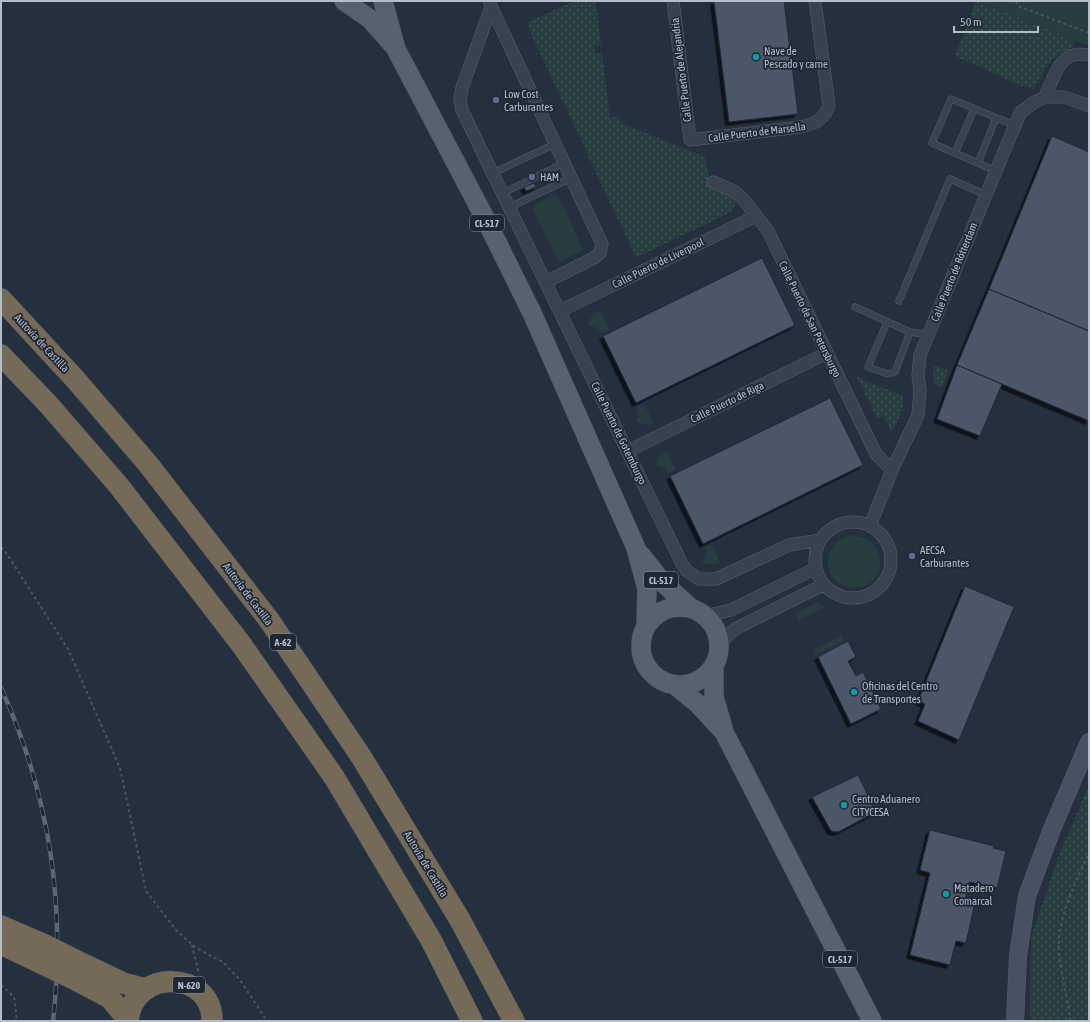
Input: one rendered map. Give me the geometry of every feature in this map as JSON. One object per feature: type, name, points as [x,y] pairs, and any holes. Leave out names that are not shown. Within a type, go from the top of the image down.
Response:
[{"type":"highway","name":"Autovía de Castilla","points":[[1,300],[75,379],[148,464],[269,620],[362,758],[460,920],[513,1016]]},
{"type":"highway","points":[[1,355],[48,404],[119,486],[241,644],[334,776],[431,940],[472,1021]]},
{"type":"highway","points":[[1,926],[44,955],[87,975],[145,988],[137,997],[131,1008],[128,1020]]},
{"type":"highway","points":[[1,944],[44,955]]},
{"type":"highway","points":[[87,975],[114,1002],[128,1020]]},
{"type":"highway","name":"N-620","points":[[145,988],[169,980],[181,982],[193,987],[202,995],[209,1006],[212,1021]]},
{"type":"main road","name":"CL-517","points":[[344,1],[370,19],[396,49]]},
{"type":"main road","name":"CL-517","points":[[383,1],[396,49],[488,224],[532,313],[636,548],[647,588],[646,625],[640,640],[641,656],[649,671],[661,681],[676,686],[698,704],[724,732]]},
{"type":"main road","name":"CL-517","points":[[636,548],[663,583],[715,628],[719,644],[718,656],[714,667],[714,697],[724,732],[872,1021]]},
{"type":"main road","points":[[646,625],[658,613],[674,607],[698,612]]},
{"type":"main road","points":[[676,686],[691,684],[704,678],[714,667]]},
{"type":"street","name":"Calle Puerto de Alejandría","points":[[673,1],[690,140]]},
{"type":"street","name":"Calle Puerto de Marsella","points":[[690,140],[813,125],[823,118],[829,105],[815,1]]},
{"type":"street","name":"Calle Puerto de Gotemburgo","points":[[490,4],[602,244],[600,252],[594,258],[546,282]]},
{"type":"street","name":"Calle Puerto de Gotemburgo","points":[[490,4],[462,88],[460,100],[462,110],[682,564],[687,571],[700,579],[716,579],[789,545],[821,540]]},
{"type":"street","points":[[1089,55],[1079,53],[1065,58],[1056,70],[1045,97],[1064,97],[1089,106]]},
{"type":"street","name":"Calle Puerto de Rótterdam","points":[[870,526],[892,470],[918,415],[920,391],[918,375],[920,355],[928,335],[1014,125],[1020,113],[1033,103],[1045,97]]},
{"type":"street","name":"Calle Puerto de San Petersburgo","points":[[713,182],[734,191],[744,200],[768,231],[876,454],[892,470]]},
{"type":"street","name":"Calle Puerto de Liverpool","points":[[560,310],[756,216]]},
{"type":"street","name":"Calle Puerto de Riga","points":[[628,451],[827,353]]},
{"type":"street","points":[[857,522],[870,526],[880,533],[888,545],[891,558],[890,572],[883,584],[873,593],[860,598],[847,598],[834,594],[824,585],[816,568],[815,558],[821,540],[830,529],[843,523],[857,522]]},
{"type":"street","points":[[698,612],[731,610],[816,568]]},
{"type":"street","points":[[719,644],[735,629],[824,585]]},
{"type":"street","points":[[1015,1021],[1018,956],[1027,896],[1052,829],[1089,742]]},
{"type":"lane","points":[[996,171],[932,143],[951,99],[1014,125]]},
{"type":"lane","points":[[955,153],[974,109]]},
{"type":"lane","points":[[978,163],[996,118]]},
{"type":"lane","points":[[493,173],[555,144]]},
{"type":"lane","points":[[503,193],[564,163]]},
{"type":"lane","points":[[510,207],[571,178]]},
{"type":"lane","points":[[898,301],[950,179],[986,195]]},
{"type":"lane","points":[[855,307],[910,332],[928,335]]},
{"type":"lane","points":[[887,322],[868,366],[888,374],[896,372],[910,332]]},
{"type":"path","points":[[1016,1],[1018,6],[1089,33]]},
{"type":"path","points":[[1,547],[8,554],[68,649],[120,768],[146,891],[176,930],[196,948],[223,962],[240,980],[267,1021]]},
{"type":"path","points":[[1070,1021],[1059,951],[1060,930],[1068,900],[1089,853]]},
{"type":"path","points":[[191,944],[198,970],[193,987]]},
{"type":"path","points":[[1,985],[14,997],[17,1021]]},
{"type":"green space","points":[[574,1],[596,1],[601,45],[594,46],[595,54],[602,53],[610,118],[617,117],[626,125],[705,157],[711,188],[730,196],[735,202],[733,211],[636,258],[526,23]]},
{"type":"green space","points":[[976,1],[1074,40],[1072,48],[1059,55],[1049,64],[1034,89],[1019,85],[955,56]]},
{"type":"green space","points":[[977,1],[1089,1],[1089,46],[1074,40]]},
{"type":"green space","points":[[557,194],[583,250],[559,262],[532,206]]},
{"type":"green space","points":[[600,310],[609,329],[601,333],[598,329],[588,324],[593,314]]},
{"type":"green space","points":[[937,366],[948,371],[942,388],[934,384],[933,367]]},
{"type":"green space","points":[[857,377],[902,396],[903,405],[901,415],[891,431],[884,416],[877,419]]},
{"type":"green space","points":[[644,404],[654,423],[648,425],[636,422],[638,417],[637,407]]},
{"type":"green space","points":[[667,451],[676,469],[669,473],[662,467],[656,466],[661,455]]},
{"type":"green space","points":[[849,536],[859,536],[868,540],[876,548],[880,557],[880,567],[876,576],[868,584],[859,588],[849,588],[840,584],[832,576],[828,567],[828,557],[832,548],[840,540]]},
{"type":"green space","points":[[712,544],[720,563],[707,565],[702,562],[706,551],[704,547]]},
{"type":"green space","points":[[816,603],[820,603],[825,607],[799,620],[795,614]]},
{"type":"green space","points":[[841,636],[844,641],[816,654],[814,650]]},
{"type":"green space","points":[[1089,785],[1089,1021],[1030,1021],[1031,938],[1061,850]]},
{"type":"building","name":"Nave de Pescado y carne","points":[[714,1],[784,1],[798,114],[729,122]]},
{"type":"building","points":[[1052,136],[1089,152],[1089,331],[989,289]]},
{"type":"building","points":[[534,183],[536,187],[526,191],[524,187]]},
{"type":"building","points":[[762,258],[795,325],[636,403],[603,336]]},
{"type":"building","points":[[989,289],[1089,331],[1089,421],[957,365]]},
{"type":"building","points":[[957,365],[1002,384],[980,436],[937,419]]},
{"type":"building","points":[[830,398],[863,465],[703,544],[670,476]]},
{"type":"building","points":[[965,586],[1014,607],[959,740],[918,721],[925,704],[918,701]]},
{"type":"building","name":"Oficinas del Centro de Transportes","points":[[848,641],[856,657],[848,661],[856,676],[863,672],[881,709],[851,724],[818,657]]},
{"type":"building","name":"Centro Aduanero CITYCESA","points":[[858,775],[876,812],[838,832],[831,831],[812,797]]},
{"type":"building","name":"Matadero Comarcal","points":[[930,830],[994,846],[993,848],[1006,851],[997,888],[969,882],[965,901],[975,903],[966,943],[956,941],[950,965],[910,955],[930,873],[920,870]]},
{"type":"railway","points":[[1,688],[18,728],[31,768],[42,809],[50,851],[55,893],[57,935],[53,1021]]},
{"type":"place","name":"Nave de Pescado y carne","points":[[756,57]]},
{"type":"place","name":"Low Cost Carburantes","points":[[496,100]]},
{"type":"place","name":"HAM","points":[[532,177]]},
{"type":"place","name":"AECSA Carburantes","points":[[912,556]]},
{"type":"place","name":"Oficinas del Centro de Transportes","points":[[854,692]]},
{"type":"place","name":"Centro Aduanero CITYCESA","points":[[844,805]]},
{"type":"place","name":"Matadero Comarcal","points":[[946,894]]}]
